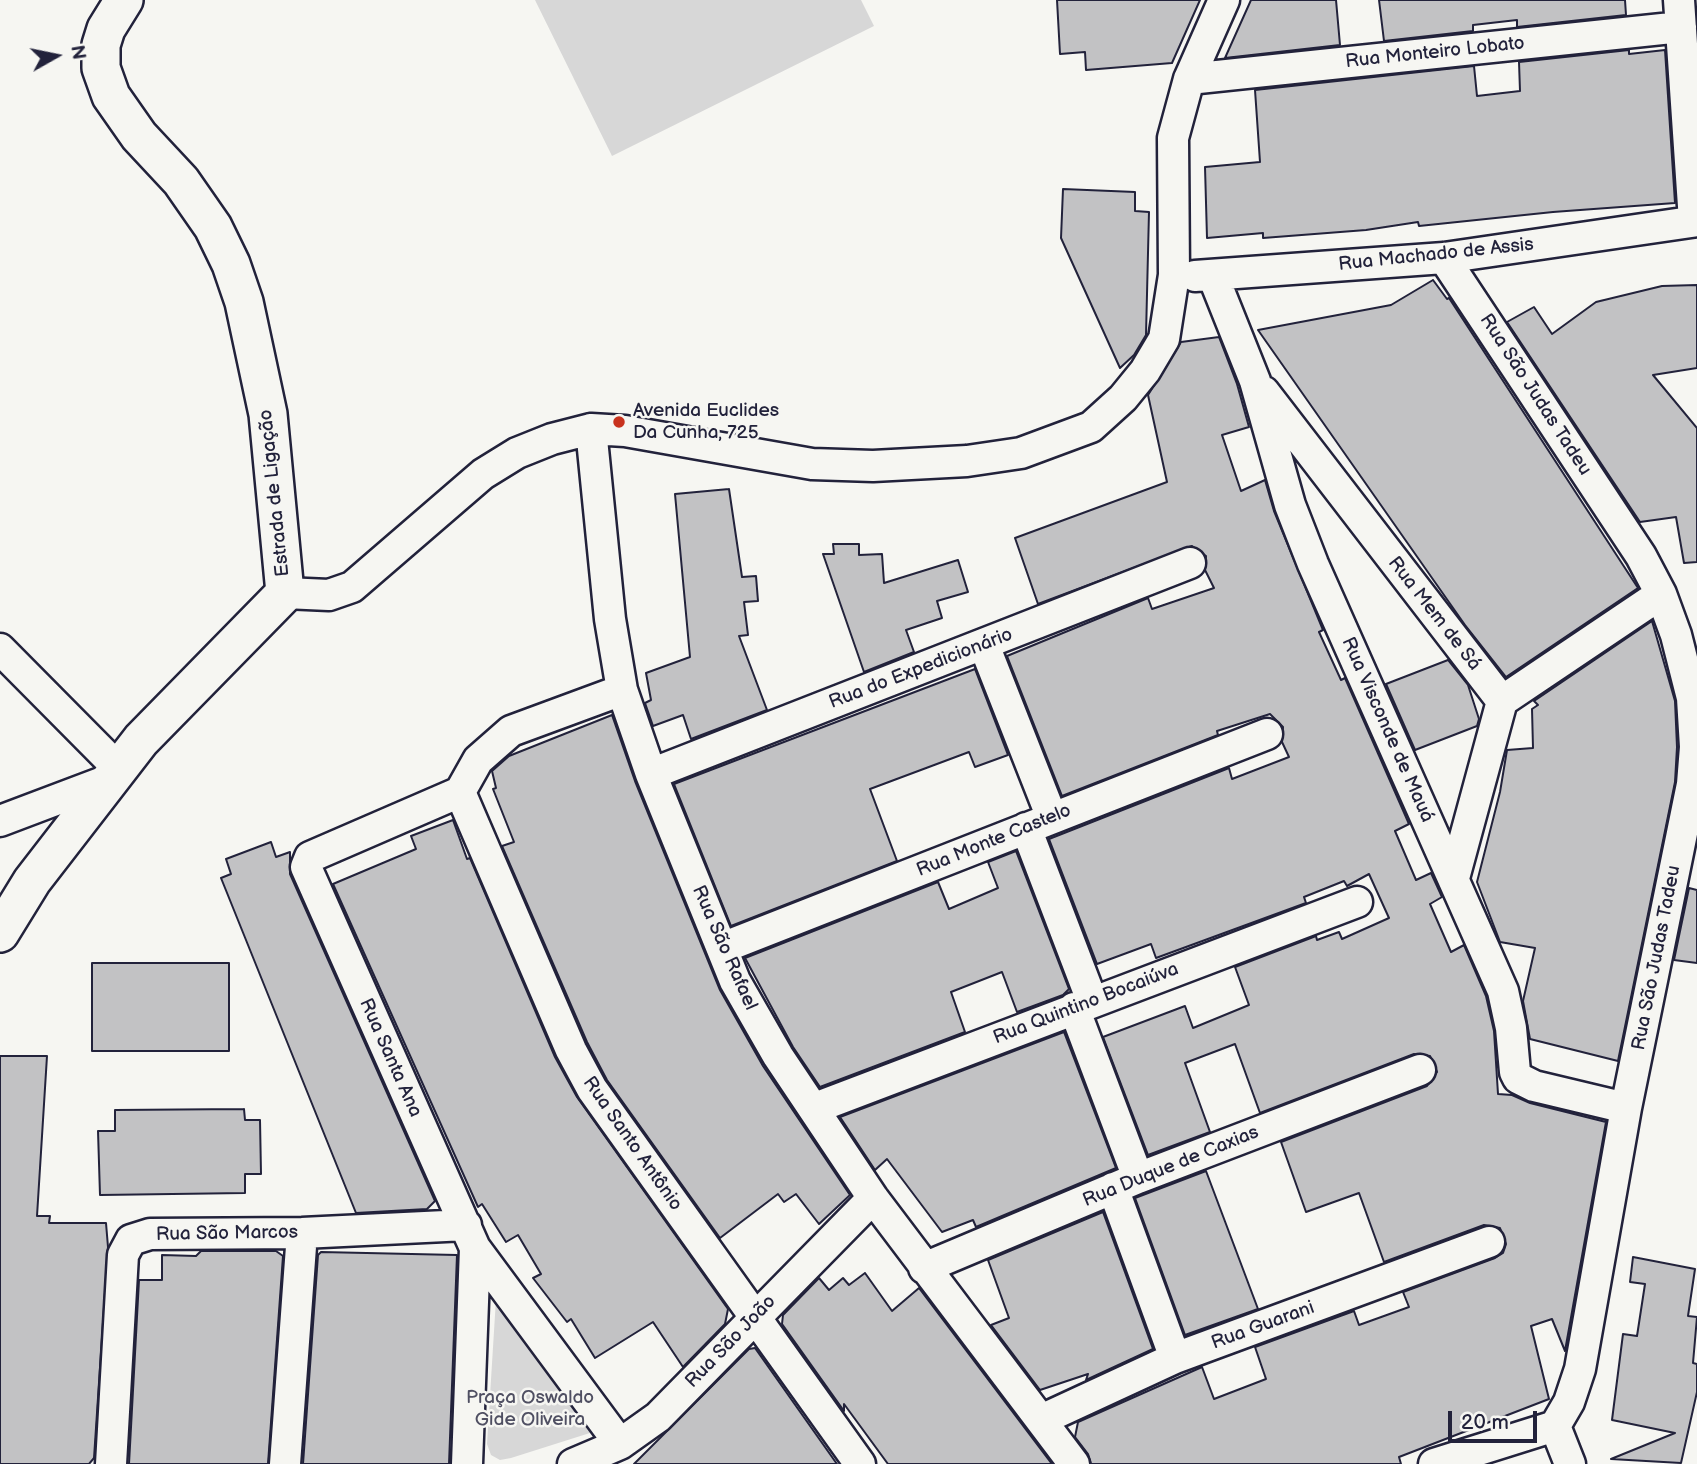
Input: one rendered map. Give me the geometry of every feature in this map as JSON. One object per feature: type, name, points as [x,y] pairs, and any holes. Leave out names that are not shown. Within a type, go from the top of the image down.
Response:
[{"type":"main road","name":"Estrada de Ligação","points":[[0,933],[32,881],[141,740],[285,593],[268,414],[244,302],[231,264],[213,227],[194,200],[139,136],[111,96],[101,68],[100,45],[106,29],[124,0]]},
{"type":"street","points":[[285,593],[329,595],[352,587],[483,474],[517,453],[552,439],[591,429],[625,430],[812,464],[873,466],[967,461],[1021,453],[1091,427],[1123,398],[1145,372],[1164,339],[1174,275],[1173,138],[1189,79],[1224,0]]},
{"type":"street","points":[[1680,14],[1695,221]]},
{"type":"street","name":"Rua Monteiro Lobato","points":[[1189,79],[1680,14]]},
{"type":"street","name":"Rua Machado de Assis","points":[[1174,275],[1213,276],[1444,258],[1695,221]]},
{"type":"street","name":"Rua São Judas Tadeu","points":[[1444,258],[1614,514],[1661,594],[1676,635],[1692,698],[1694,765],[1626,1108],[1580,1369],[1569,1402],[1555,1426]]},
{"type":"street","name":"Rua Visconde de Mauá","points":[[1213,276],[1255,381],[1290,505],[1313,565],[1503,991],[1511,1028],[1512,1065],[1518,1077],[1534,1086],[1626,1108]]},
{"type":"street","name":"Rua Mem de Sá","points":[[1255,381],[1502,701]]},
{"type":"street","name":"Rua São Rafael","points":[[591,429],[610,619],[622,690],[651,774],[749,1008],[873,1198],[1074,1464]]},
{"type":"street","name":"Rua do Expedicionário","points":[[651,774],[1190,563]]},
{"type":"street","points":[[1454,878],[1502,701],[1661,594]]},
{"type":"street","points":[[984,645],[1039,823],[1126,1183],[1175,1358]]},
{"type":"street","points":[[0,649],[115,774],[0,821]]},
{"type":"street","points":[[460,792],[478,760],[511,732],[622,690]]},
{"type":"street","name":"Rua Monte Castelo","points":[[722,948],[1267,734]]},
{"type":"street","name":"Rua Santa Ana","points":[[460,792],[310,857],[306,867],[471,1237],[620,1444]]},
{"type":"street","name":"Rua Santo Antônio","points":[[460,792],[580,1068],[860,1464]]},
{"type":"street","name":"Rua Quintino Bocaiúva","points":[[815,1108],[1357,902]]},
{"type":"street","name":"Rua Duque de Caxias","points":[[924,1268],[1126,1183],[1420,1070]]},
{"type":"street","name":"Rua São João","points":[[573,1464],[620,1444],[658,1417],[873,1198]]},
{"type":"street","points":[[285,1464],[302,1233]]},
{"type":"street","name":"Rua São Marcos","points":[[111,1464],[123,1255],[127,1245],[139,1236],[302,1233],[471,1237]]},
{"type":"street","name":"Rua Santa Ana","points":[[467,1464],[471,1237]]},
{"type":"street","name":"Rua Guarani","points":[[1041,1419],[1175,1358],[1489,1242]]},
{"type":"street","points":[[1434,1464],[1555,1426],[1570,1464]]},
{"type":"green space","points":[[535,0],[861,0],[874,26],[612,156]]},
{"type":"green space","name":"Praça Oswaldo Gide Oliveira","points":[[496,1299],[595,1431],[511,1458],[500,1460],[491,1455],[487,1444]]},
{"type":"building","points":[[1057,0],[1200,0],[1172,63],[1086,70],[1085,52],[1060,54]]},
{"type":"building","points":[[1251,0],[1336,0],[1340,45],[1225,58]]},
{"type":"building","points":[[1379,0],[1625,0],[1626,15],[1517,27],[1517,20],[1473,25],[1473,31],[1384,41]]},
{"type":"building","points":[[1629,50],[1629,54],[1665,50],[1675,203],[1419,226],[1418,222],[1366,230],[1263,238],[1263,233],[1207,238],[1205,167],[1260,162],[1255,90],[1474,66],[1477,96],[1520,91],[1519,62]]},
{"type":"building","points":[[1063,189],[1135,192],[1135,211],[1149,212],[1146,335],[1134,355],[1120,368],[1061,238]]},
{"type":"building","points":[[1433,280],[1447,299],[1449,298],[1638,588],[1506,677],[1465,625],[1258,330],[1391,305]]},
{"type":"building","points":[[1697,285],[1697,368],[1653,375],[1697,428],[1697,562],[1684,563],[1676,517],[1640,522],[1507,322],[1534,307],[1552,334],[1596,302],[1662,286]]},
{"type":"building","points":[[1219,337],[1237,384],[1249,427],[1222,435],[1241,491],[1265,480],[1274,511],[1323,630],[1319,632],[1341,680],[1345,678],[1409,824],[1395,831],[1416,880],[1431,873],[1442,897],[1430,904],[1451,952],[1464,945],[1486,996],[1494,1031],[1498,1094],[1512,1095],[1530,1103],[1606,1122],[1565,1351],[1552,1319],[1531,1326],[1549,1399],[1399,1457],[1401,1464],[1091,1464],[1088,1454],[1075,1437],[1078,1422],[1202,1367],[1214,1399],[1266,1379],[1255,1347],[1354,1311],[1359,1325],[1409,1307],[1403,1292],[1495,1258],[1503,1253],[1506,1244],[1500,1228],[1484,1225],[1384,1262],[1359,1193],[1306,1212],[1281,1142],[1427,1086],[1437,1072],[1430,1056],[1414,1054],[1260,1113],[1235,1044],[1185,1063],[1210,1132],[1148,1155],[1103,1037],[1185,1006],[1193,1028],[1249,1005],[1235,967],[1316,936],[1317,940],[1339,932],[1342,939],[1389,918],[1369,874],[1347,886],[1344,881],[1304,897],[1306,903],[1156,958],[1151,944],[1097,964],[1049,839],[1229,768],[1232,779],[1289,757],[1282,742],[1283,727],[1270,714],[1217,731],[1218,735],[1062,796],[1007,656],[1148,598],[1152,609],[1214,588],[1205,570],[1206,556],[1192,546],[1038,604],[1015,538],[1167,482],[1148,395],[1181,342]]},
{"type":"building","points":[[729,489],[742,577],[756,576],[758,601],[744,602],[748,635],[739,636],[767,710],[691,739],[683,715],[653,726],[645,703],[651,700],[646,673],[690,657],[675,494]]},
{"type":"building","points":[[833,544],[859,544],[859,555],[882,554],[884,583],[958,560],[968,592],[937,601],[942,618],[906,630],[914,652],[864,672],[823,554],[834,554]]},
{"type":"building","points":[[1652,621],[1675,701],[1675,782],[1618,1061],[1530,1039],[1523,1001],[1535,948],[1500,942],[1477,882],[1500,792],[1507,750],[1533,748],[1532,709],[1538,705],[1534,701]]},
{"type":"building","points":[[1448,660],[1468,685],[1479,719],[1477,726],[1415,750],[1386,684]]},
{"type":"building","points":[[975,669],[1008,755],[975,767],[969,752],[870,789],[897,861],[731,926],[674,784]]},
{"type":"building","points":[[612,715],[635,781],[720,990],[763,1066],[850,1195],[819,1224],[796,1194],[784,1202],[778,1194],[720,1238],[607,1080],[587,1042],[502,846],[514,842],[493,789],[496,788],[492,771],[509,756]]},
{"type":"building","points":[[453,820],[467,859],[470,858],[555,1057],[577,1097],[728,1309],[725,1324],[683,1367],[653,1322],[595,1358],[571,1319],[567,1322],[533,1278],[541,1274],[518,1235],[506,1242],[482,1204],[478,1207],[333,884],[416,849],[411,836]]},
{"type":"building","points":[[271,842],[276,857],[290,852],[290,874],[435,1201],[427,1209],[356,1213],[221,878],[231,874],[226,859]]},
{"type":"building","points":[[1016,851],[1069,989],[1063,995],[1017,1012],[1002,972],[951,992],[965,1032],[820,1087],[793,1047],[745,958],[938,882],[949,909],[998,888],[988,862]]},
{"type":"building","points":[[1689,888],[1697,890],[1697,963],[1674,960]]},
{"type":"building","points":[[92,963],[229,963],[229,1051],[92,1051]]},
{"type":"building","points":[[1064,1032],[1116,1168],[976,1227],[973,1220],[942,1232],[887,1159],[875,1170],[840,1117]]},
{"type":"building","points":[[0,1056],[47,1056],[37,1216],[50,1216],[49,1223],[106,1223],[108,1247],[94,1458],[89,1464],[0,1464]]},
{"type":"building","points":[[244,1109],[245,1120],[260,1120],[261,1174],[245,1174],[245,1193],[100,1195],[98,1131],[115,1131],[115,1110]]},
{"type":"building","points":[[1206,1171],[1258,1309],[1185,1335],[1135,1198]]},
{"type":"building","points":[[1103,1212],[1153,1349],[1086,1380],[1088,1374],[1040,1390],[991,1325],[1009,1318],[988,1260]]},
{"type":"building","points":[[201,1251],[276,1251],[283,1256],[268,1464],[129,1464],[139,1280],[162,1280],[162,1255],[196,1256]]},
{"type":"building","points":[[321,1252],[457,1255],[449,1464],[303,1464],[318,1255]]},
{"type":"building","points":[[1633,1257],[1695,1269],[1688,1316],[1697,1317],[1693,1363],[1697,1364],[1697,1392],[1681,1463],[1611,1459],[1675,1433],[1612,1420],[1623,1334],[1637,1336],[1645,1284],[1630,1282]]},
{"type":"building","points":[[865,1273],[892,1311],[919,1288],[1052,1464],[888,1464],[844,1404],[844,1411],[782,1324],[783,1315],[819,1278],[829,1290],[843,1278],[849,1285]]},
{"type":"building","points":[[755,1348],[837,1464],[634,1464],[749,1349]]},
{"type":"place","name":"Avenida Euclides Da Cunha, 725","points":[[619,422]]}]
